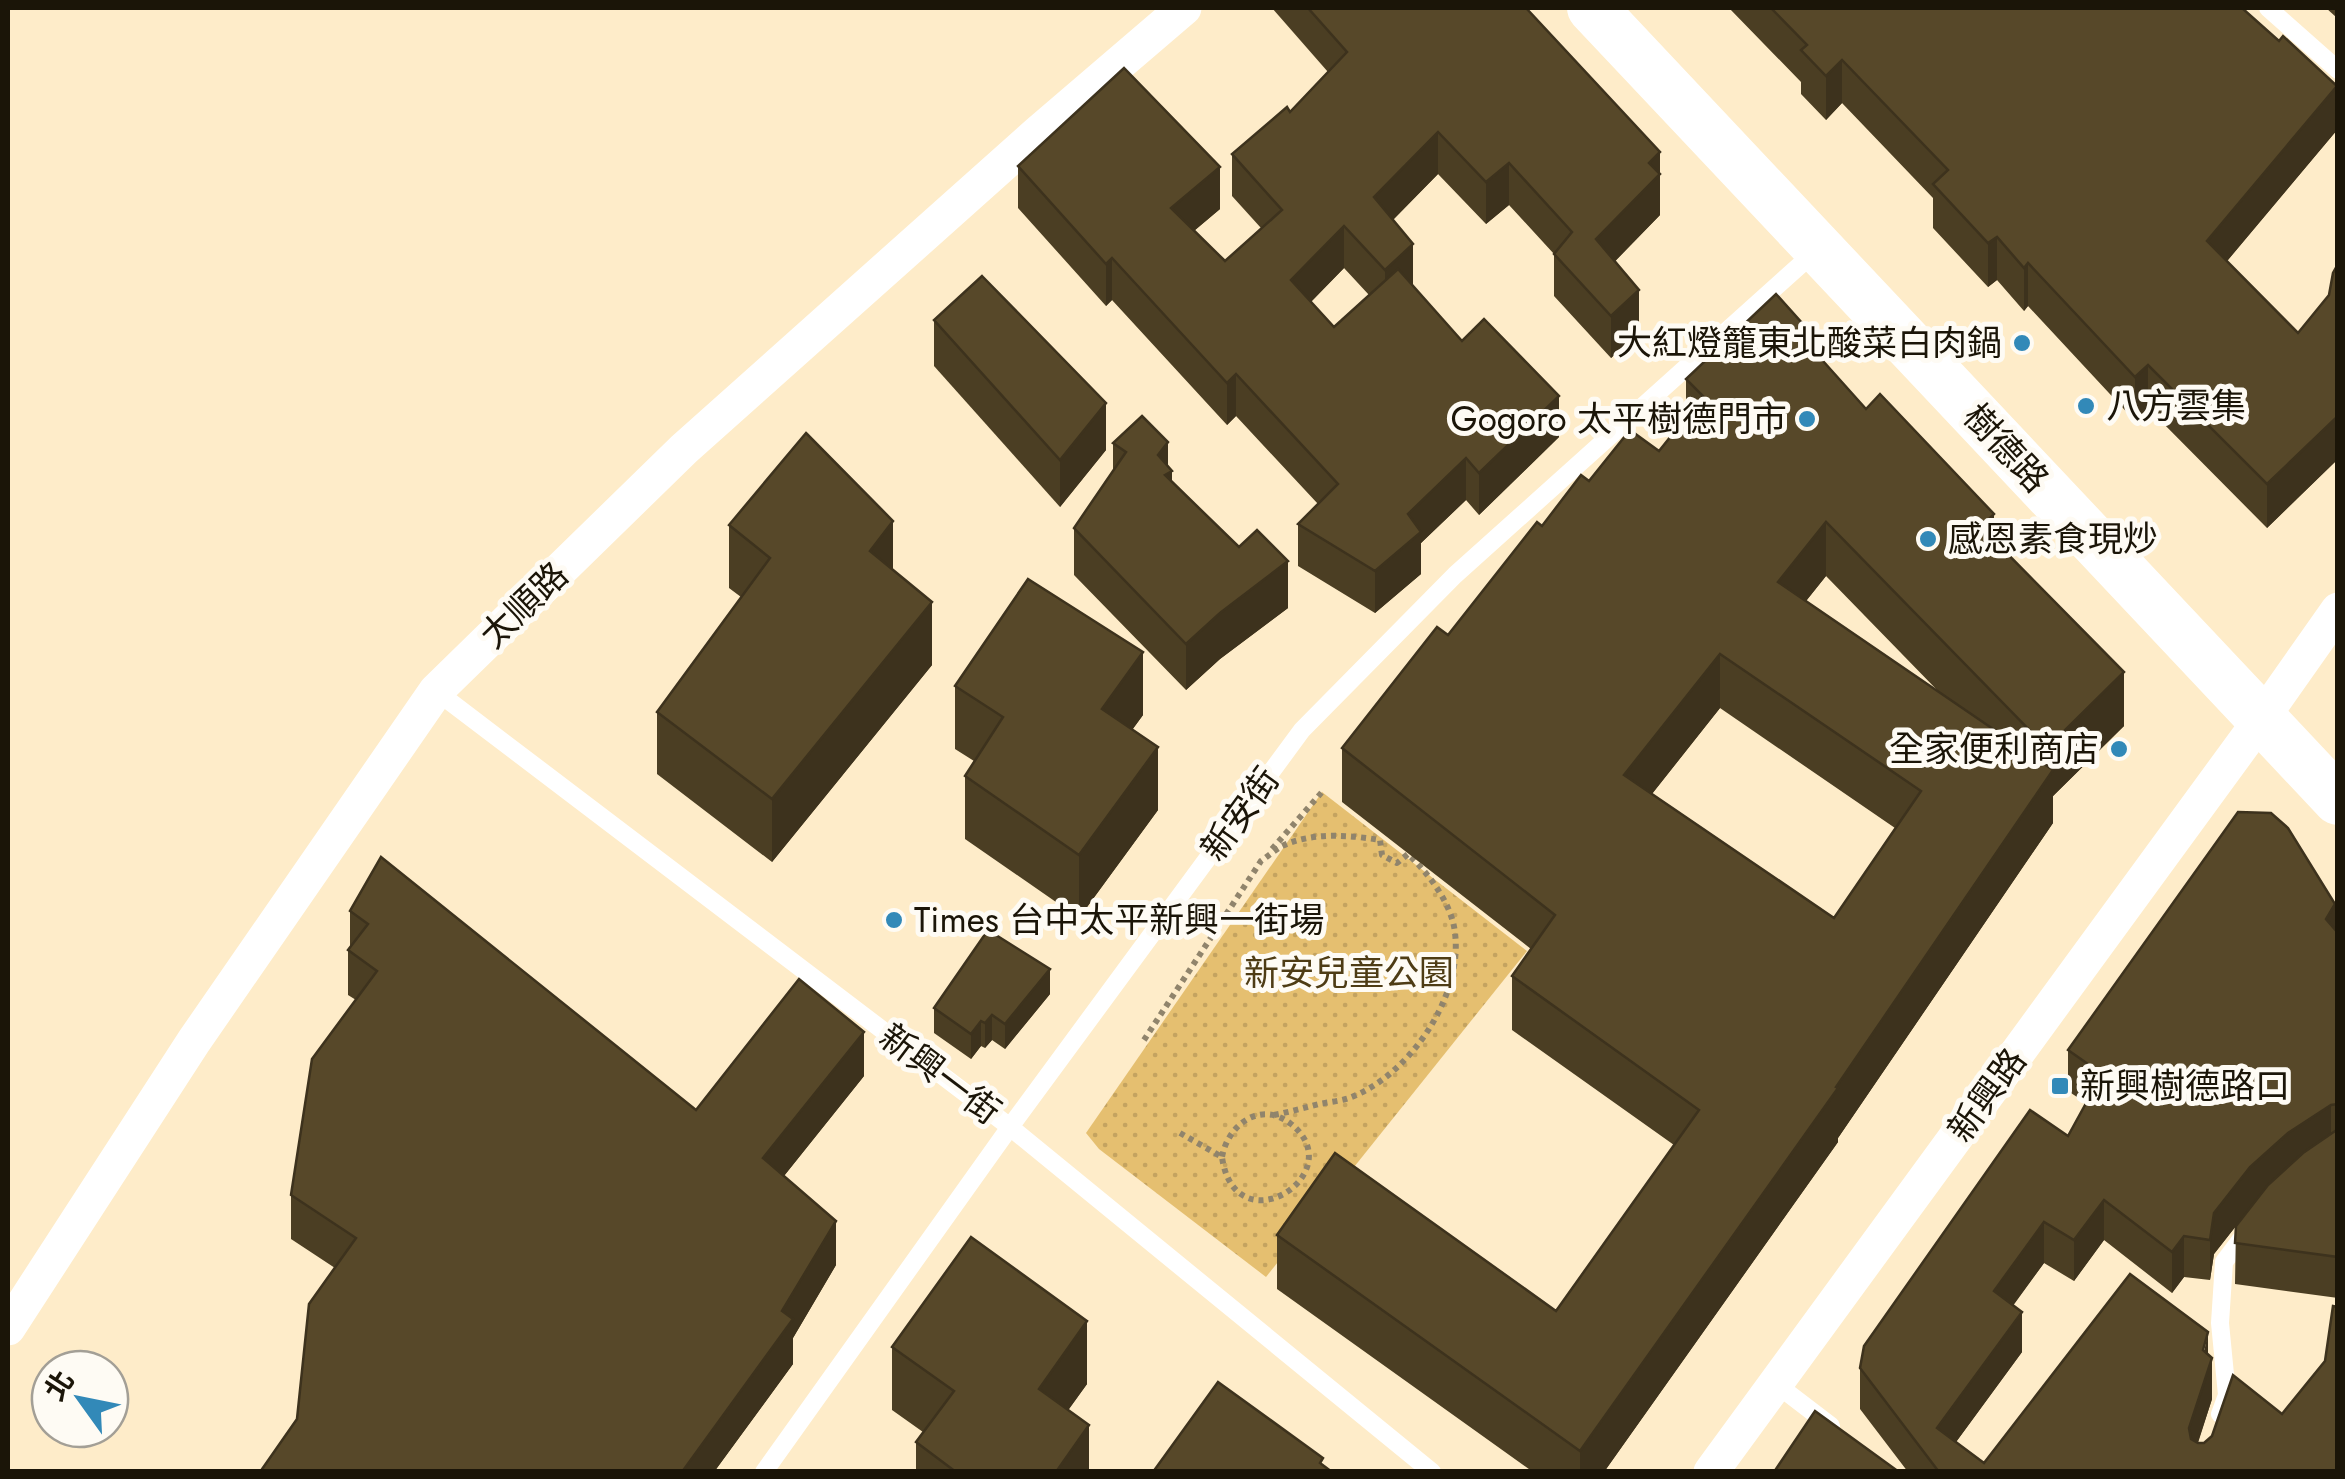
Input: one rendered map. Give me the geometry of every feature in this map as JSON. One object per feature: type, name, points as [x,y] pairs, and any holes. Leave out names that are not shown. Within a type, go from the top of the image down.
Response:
[{"type":"street","name":"太順路","points":[[8,1328],[194,1041],[436,691],[684,449],[1184,8]]},
{"type":"street","name":"樹德路","points":[[1592,8],[2338,800]]},
{"type":"street","name":"新興路","points":[[1712,1472],[2338,610]]},
{"type":"lane","points":[[2268,8],[2338,70]]},
{"type":"lane","name":"新安街","points":[[764,1472],[1010,1127],[1302,730],[1455,575],[1818,248]]},
{"type":"lane","name":"新興一街","points":[[436,691],[1010,1127],[1432,1472]]},
{"type":"lane","points":[[2217,1426],[2227,1395],[2220,1323],[2224,1262],[2259,1217]]},
{"type":"lane","points":[[1776,1384],[1846,1438]]},
{"type":"path","points":[[1144,1040],[1261,861],[1322,792]]},
{"type":"path","points":[[1261,861],[1281,846],[1308,838],[1346,834],[1380,840],[1382,855],[1397,863],[1408,854],[1425,870],[1455,930],[1455,965],[1448,995],[1406,1058],[1350,1098],[1274,1116],[1261,1115],[1238,1124],[1230,1134],[1222,1157],[1224,1170],[1238,1191],[1250,1198],[1276,1199],[1288,1194],[1298,1185],[1308,1161],[1303,1137],[1296,1127],[1274,1116]]},
{"type":"path","points":[[1180,1133],[1222,1157]]},
{"type":"green space","name":"新安兒童公園","points":[[1322,792],[1527,951],[1266,1277],[1099,1149],[1086,1133]]},
{"type":"building","points":[[1308,8],[1526,8],[1660,152],[1649,163],[1660,174],[1596,239],[1639,290],[1611,316],[1554,254],[1572,232],[1509,163],[1486,182],[1438,132],[1374,197],[1413,244],[1385,270],[1344,226],[1291,280],[1334,327],[1398,269],[1462,341],[1484,319],[1559,396],[1479,473],[1466,458],[1408,514],[1421,532],[1375,571],[1298,524],[1338,484],[1236,374],[1227,383],[1112,258],[1106,264],[1018,166],[1124,68],[1220,167],[1171,208],[1225,261],[1282,210],[1232,154],[1287,107],[1290,112],[1347,52]]},
{"type":"building","points":[[1771,8],[2242,8],[2279,41],[2283,36],[2337,86],[2207,241],[2298,333],[2329,295],[2338,264],[2338,416],[2267,484],[2148,365],[2135,377],[2028,263],[2024,268],[1997,237],[1988,243],[1933,184],[1948,170],[1842,60],[1826,76],[1801,50],[1807,45]]},
{"type":"building","points":[[982,276],[1106,403],[1060,460],[934,320]]},
{"type":"building","points":[[1776,294],[1812,334],[1806,342],[1866,409],[1880,394],[1994,514],[1981,527],[2124,672],[2047,748],[1826,522],[1778,582],[2053,770],[1838,1088],[1580,1451],[1277,1235],[1335,1153],[1556,1311],[1699,1110],[1512,976],[1555,915],[1342,748],[1437,627],[1448,635],[1537,522],[1542,526],[1581,475],[1589,481],[1630,430],[1659,451],[1703,396],[1686,379]],"holes":[[[1720,654],[1921,791],[1834,918],[1624,775]]]},
{"type":"building","points":[[1142,416],[1168,442],[1158,455],[1172,471],[1165,475],[1239,547],[1257,530],[1288,561],[1186,644],[1074,528],[1126,452],[1113,443]]},
{"type":"building","points":[[806,433],[893,521],[870,551],[932,602],[772,799],[657,712],[770,558],[729,525]]},
{"type":"building","points":[[1028,579],[1143,652],[1102,709],[1158,747],[1079,855],[965,776],[1003,717],[955,686]]},
{"type":"building","points":[[2238,812],[2271,813],[2288,828],[2335,904],[2326,919],[2338,933],[2338,1104],[2288,1133],[2250,1167],[2214,1213],[2210,1240],[2184,1236],[2172,1252],[2104,1200],[2074,1240],[2044,1222],[1994,1291],[2022,1312],[1937,1428],[1984,1463],[2130,1274],[2208,1332],[2203,1350],[2212,1358],[2189,1428],[2191,1439],[2198,1443],[2212,1436],[2233,1375],[2282,1414],[2325,1361],[2333,1306],[2338,1307],[2338,1472],[1939,1472],[1860,1368],[1864,1346],[2030,1110],[2068,1136],[2102,1074],[2068,1050]]},
{"type":"building","points":[[381,857],[696,1110],[799,979],[864,1032],[763,1158],[836,1221],[782,1311],[793,1319],[682,1472],[260,1472],[297,1419],[309,1304],[356,1238],[291,1195],[312,1059],[377,971],[348,950],[368,924],[350,911]]},
{"type":"building","points":[[988,930],[1050,969],[1005,1024],[992,1015],[971,1034],[934,1008]]},
{"type":"building","points":[[2338,1129],[2338,1257],[2235,1243],[2236,1226],[2268,1185],[2303,1153]]},
{"type":"building","points":[[971,1237],[1087,1321],[1039,1389],[1089,1425],[1056,1472],[956,1472],[916,1442],[954,1391],[892,1347]]},
{"type":"building","points":[[1218,1382],[1323,1458],[1320,1463],[1332,1472],[1153,1472]]},
{"type":"building","points":[[1815,1411],[1899,1472],[1774,1472]]},
{"type":"place","name":"大紅燈籠東北酸菜白肉鍋","points":[[2022,343]]},
{"type":"place","name":"八方雲集","points":[[2086,406]]},
{"type":"place","name":"Gogoro 太平樹德門市","points":[[1807,419]]},
{"type":"place","name":"感恩素食現炒","points":[[1928,539]]},
{"type":"place","name":"全家便利商店","points":[[2119,749]]},
{"type":"place","name":"Times 台中太平新興一街場","points":[[894,920]]},
{"type":"place","name":"新興樹德路口","points":[[2060,1086]]}]
